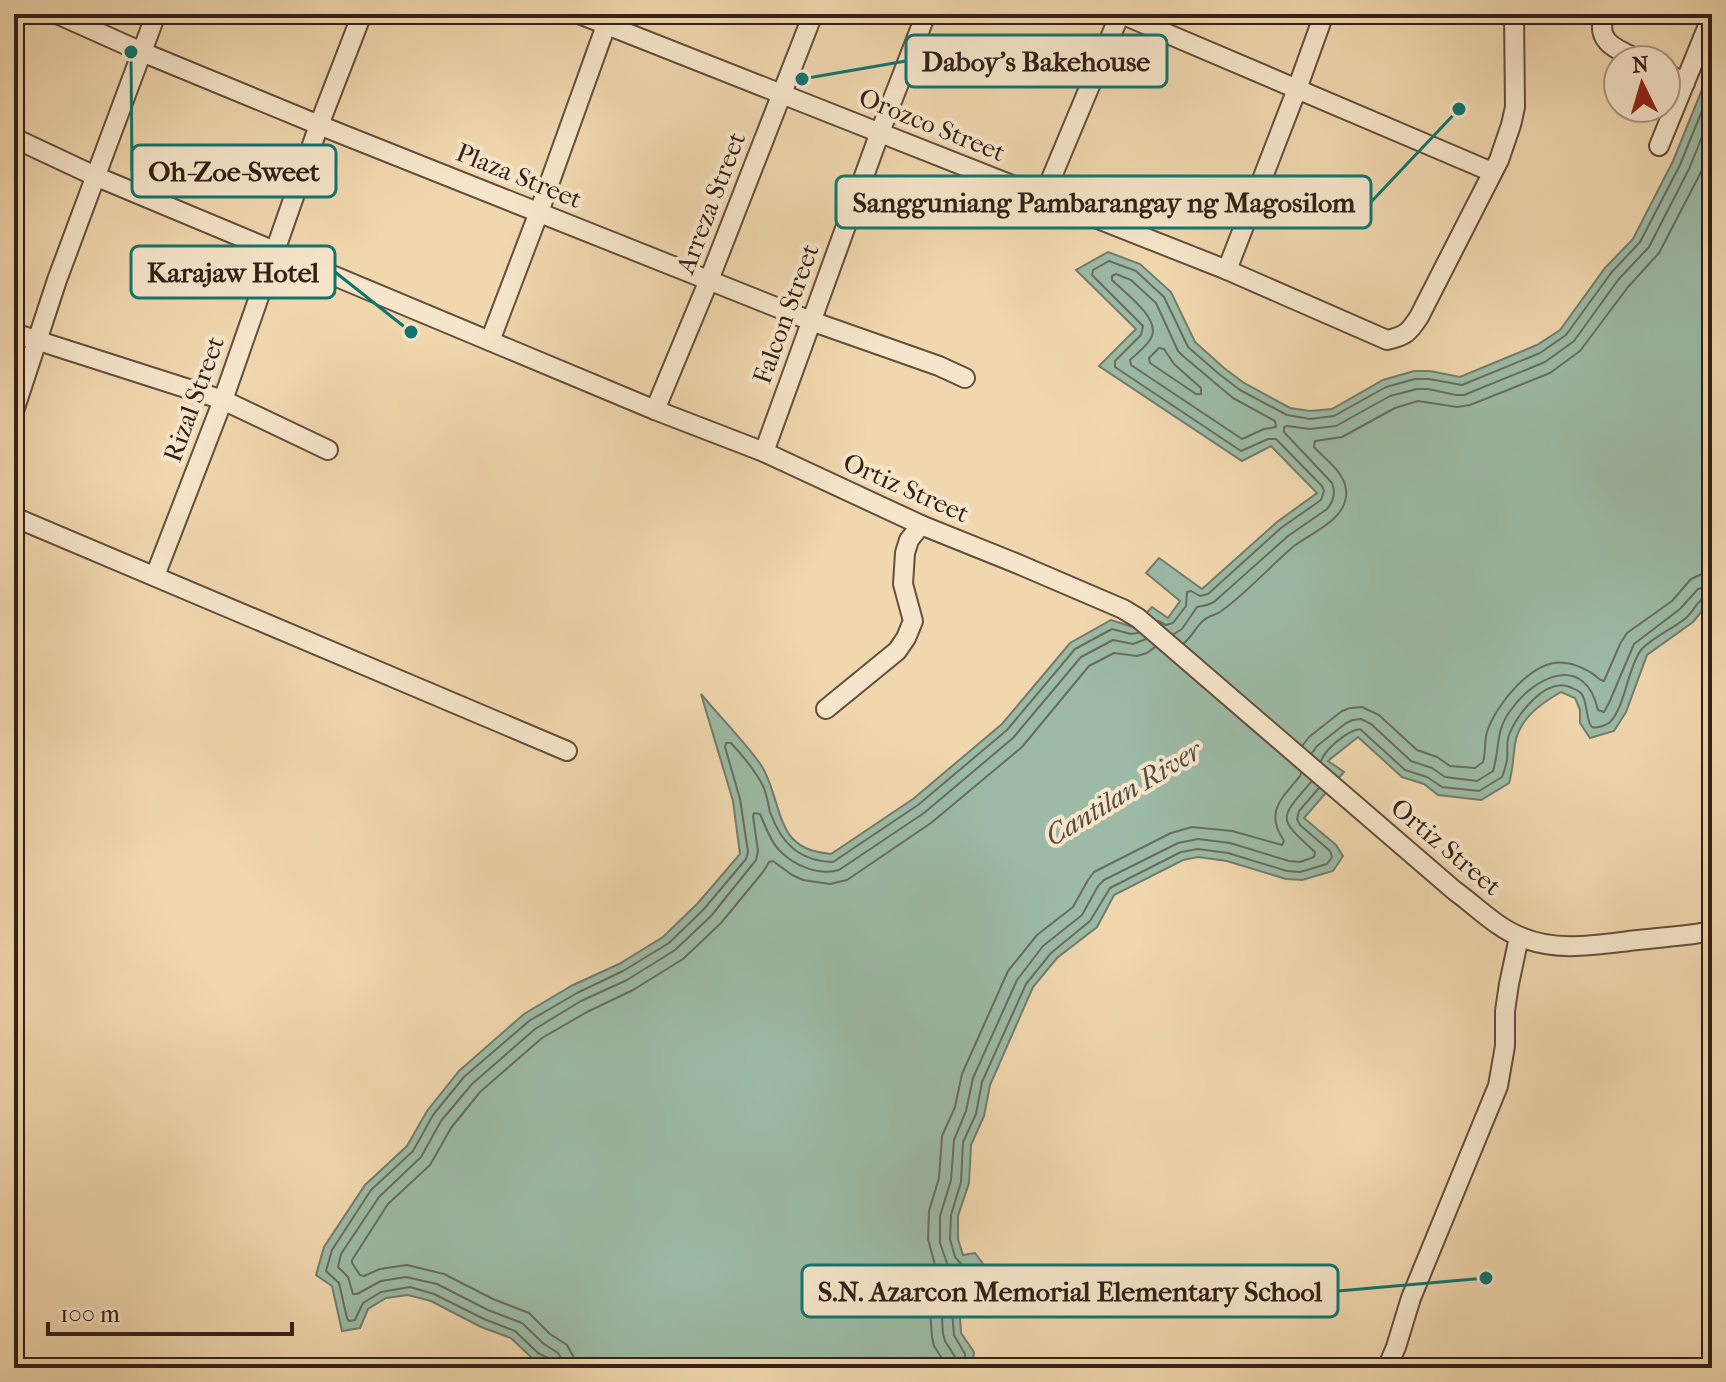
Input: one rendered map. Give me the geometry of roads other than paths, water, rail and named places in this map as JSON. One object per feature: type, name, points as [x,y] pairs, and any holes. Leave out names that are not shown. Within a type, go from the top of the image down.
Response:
[{"type":"street","name":"Plaza Street","points":[[57,14],[319,125],[811,321],[965,378]]},
{"type":"street","points":[[14,411],[57,280],[156,14]]},
{"type":"street","name":"Rizal Street","points":[[155,576],[223,400],[319,125],[362,14]]},
{"type":"street","name":"Orozco Street","points":[[579,14],[608,20],[781,94],[1227,270],[1387,340],[1410,331],[1419,317],[1499,160],[1515,107],[1514,14]]},
{"type":"street","name":"Arreza Street","points":[[655,410],[813,14]]},
{"type":"street","name":"Falcon Street","points":[[764,452],[926,14]]},
{"type":"street","points":[[1043,198],[1121,14],[1492,172]]},
{"type":"street","points":[[1227,270],[1324,14]]},
{"type":"street","points":[[1605,14],[1602,29],[1608,44]]},
{"type":"street","points":[[1659,146],[1712,16]]},
{"type":"street","points":[[490,341],[608,20]]},
{"type":"street","name":"Ortiz Street","points":[[14,138],[95,176],[655,410],[764,452],[921,525],[1082,591],[1138,618],[1455,891],[1519,937],[1558,946],[1712,931]]},
{"type":"street","points":[[14,333],[223,400],[328,450]]},
{"type":"street","points":[[14,517],[567,751]]},
{"type":"street","points":[[826,709],[897,651],[906,638],[913,621],[903,584],[905,553],[909,540],[921,525]]},
{"type":"street","points":[[1387,1368],[1411,1298],[1498,1086],[1505,1046],[1505,1011],[1519,937]]},
{"type":"water","name":"Cantilan River","points":[[1712,65],[1712,599],[1693,622],[1647,655],[1626,712],[1614,731],[1590,738],[1580,723],[1580,710],[1575,698],[1561,692],[1538,707],[1521,727],[1509,783],[1481,800],[1438,795],[1424,784],[1402,777],[1358,737],[1328,761],[1344,772],[1304,818],[1336,845],[1343,856],[1333,871],[1302,880],[1286,879],[1227,861],[1198,857],[1183,860],[1114,895],[1097,927],[1057,958],[1033,987],[990,1085],[984,1116],[971,1145],[969,1183],[958,1216],[958,1239],[963,1255],[975,1253],[984,1265],[966,1273],[958,1285],[961,1333],[974,1352],[972,1368],[553,1368],[534,1360],[511,1338],[481,1327],[431,1301],[408,1295],[386,1298],[368,1309],[360,1328],[342,1331],[332,1286],[316,1275],[324,1247],[365,1185],[407,1146],[427,1111],[459,1071],[524,1014],[663,937],[698,903],[740,854],[733,801],[701,694],[761,765],[792,838],[805,848],[831,854],[913,799],[1002,724],[1070,643],[1111,620],[1133,627],[1152,607],[1168,618],[1180,601],[1146,573],[1159,558],[1202,589],[1277,522],[1317,493],[1271,446],[1242,461],[1099,366],[1136,329],[1076,270],[1108,252],[1140,264],[1171,292],[1195,342],[1244,383],[1290,408],[1310,411],[1332,409],[1383,380],[1414,371],[1460,377],[1537,345],[1560,330],[1605,268],[1633,239],[1673,161]]},
{"type":"place","name":"Oh-Zoe-Sweet","points":[[131,52]]},
{"type":"place","name":"Daboy's Bakehouse","points":[[802,79]]},
{"type":"place","name":"Sangguniang Pambarangay ng Magosilom","points":[[1459,109]]},
{"type":"place","name":"Karajaw Hotel","points":[[411,332]]},
{"type":"place","name":"S.N. Azarcon Memorial Elementary School","points":[[1486,1278]]}]
